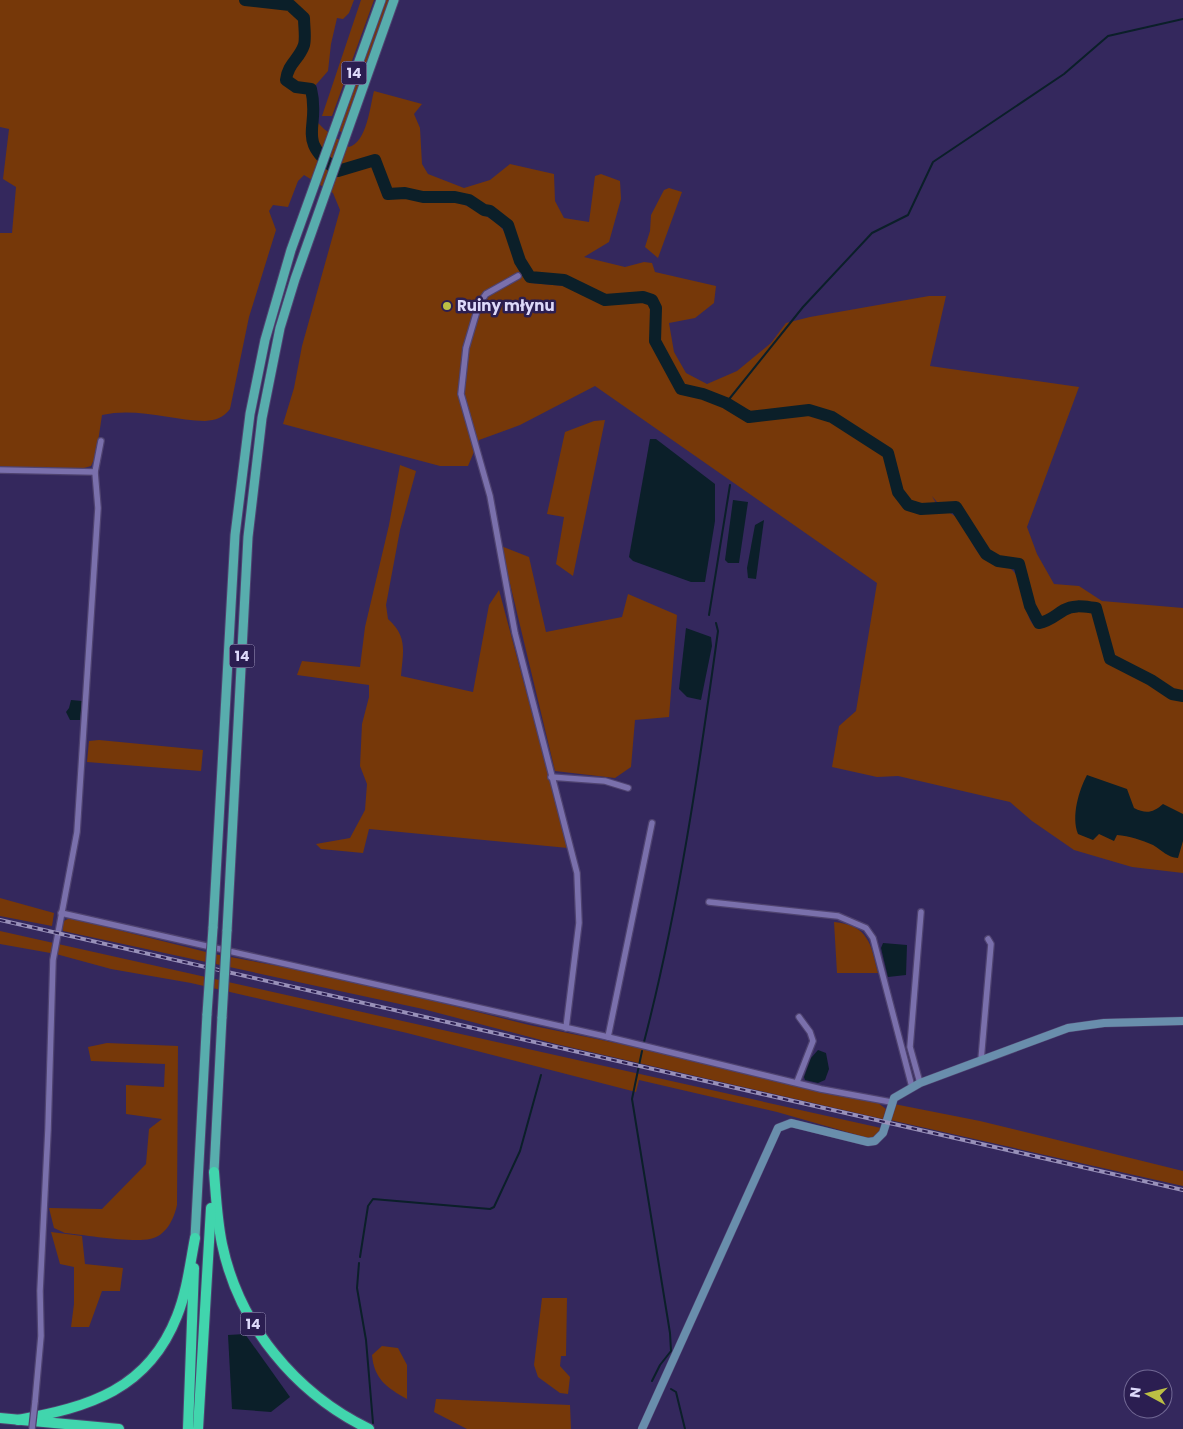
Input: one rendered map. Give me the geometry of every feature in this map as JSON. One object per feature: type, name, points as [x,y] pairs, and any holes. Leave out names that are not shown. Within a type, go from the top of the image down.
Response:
[{"type":"highway","points":[[193,1424],[214,1172]]},
{"type":"highway","name":"14","points":[[214,1172],[222,1246],[231,1275],[253,1324],[276,1357],[306,1388],[337,1412],[369,1429]]},
{"type":"highway","points":[[18,1420],[59,1412],[95,1401],[114,1392],[142,1370],[161,1346],[177,1316],[183,1298],[195,1238]]},
{"type":"highway","name":"14","points":[[193,1424],[195,1238]]},
{"type":"highway","points":[[0,1418],[119,1429]]},
{"type":"main road","name":"14","points":[[195,1238],[235,535],[242,469],[253,397],[271,317],[314,184],[381,0]]},
{"type":"main road","name":"14","points":[[214,1172],[248,537],[257,445],[280,328],[324,193],[394,0]]},
{"type":"street","points":[[518,276],[486,294],[479,304],[466,348],[461,394],[490,496],[515,633],[551,777],[574,856],[580,902],[576,964],[566,1028]]},
{"type":"street","points":[[32,1429],[41,1336],[40,1283],[48,1139],[53,960],[77,832],[98,508],[95,472],[101,442]]},
{"type":"street","points":[[0,470],[95,472]]},
{"type":"street","points":[[551,777],[598,780],[628,788]]},
{"type":"street","points":[[608,1037],[652,823]]},
{"type":"street","points":[[709,902],[838,916],[866,928],[874,938],[916,1085]]},
{"type":"street","points":[[61,912],[797,1082],[892,1102]]},
{"type":"street","points":[[916,1085],[910,1050],[921,912]]},
{"type":"street","points":[[981,1060],[991,944],[988,939]]},
{"type":"street","points":[[797,1082],[813,1041],[810,1032],[799,1017]]},
{"type":"street","points":[[642,1429],[774,1134],[783,1124],[791,1123],[868,1142],[875,1141],[884,1130],[892,1102],[897,1095],[916,1085],[1048,1035],[1086,1024],[1183,1021]]},
{"type":"shaded area","points":[[0,0],[354,0],[349,13],[343,19],[337,18],[331,44],[328,71],[314,87],[319,114],[316,121],[349,147],[355,144],[364,131],[374,91],[422,104],[414,114],[420,128],[422,164],[428,174],[464,188],[490,180],[510,164],[554,174],[555,201],[564,218],[589,222],[595,176],[601,174],[620,181],[621,199],[609,242],[584,257],[625,267],[644,262],[652,263],[655,272],[716,286],[714,303],[695,318],[669,323],[674,352],[686,373],[707,384],[737,371],[771,343],[786,323],[929,296],[946,296],[930,366],[1079,387],[1027,527],[1037,554],[1054,584],[1079,586],[1102,601],[1183,608],[1183,873],[1132,867],[1074,850],[1032,821],[1010,802],[898,776],[877,777],[832,767],[839,726],[856,711],[877,583],[595,386],[520,425],[479,440],[468,466],[440,466],[283,424],[294,388],[302,346],[340,210],[333,193],[304,175],[298,181],[288,207],[273,205],[269,211],[276,230],[249,317],[230,409],[225,415],[205,421],[128,412],[102,415],[96,455],[91,466],[84,468],[0,468],[0,233],[12,233],[16,187],[3,179],[9,129],[0,127]],"holes":[[[439,197],[466,199],[504,223],[514,238],[530,277],[564,280],[582,288],[583,283],[607,297],[644,294],[653,298],[657,306],[660,346],[683,386],[705,391],[750,414],[810,408],[833,414],[850,424],[873,442],[885,446],[895,467],[901,496],[908,502],[919,505],[937,505],[932,496],[941,507],[956,507],[986,554],[998,561],[1019,564],[1030,606],[1039,623],[1049,621],[1065,609],[1095,608],[1091,612],[1069,612],[1062,614],[1046,625],[1034,626],[1027,612],[1020,582],[1011,569],[984,559],[977,551],[960,521],[950,513],[938,510],[914,510],[903,504],[895,492],[889,464],[883,451],[866,445],[844,427],[821,417],[807,414],[755,421],[719,403],[683,393],[676,387],[653,343],[652,308],[645,301],[606,303],[564,286],[531,283],[517,263],[509,240],[500,226],[464,204],[440,201]]]},
{"type":"shaded area","points":[[361,0],[374,0],[332,116],[322,116]]},
{"type":"shaded area","points":[[385,0],[390,0],[342,133],[338,129]]},
{"type":"shaded area","points":[[669,188],[682,192],[658,258],[645,247],[650,231],[651,215],[664,190]]},
{"type":"shaded area","points":[[605,420],[573,576],[556,564],[564,517],[547,514],[565,432],[594,421]]},
{"type":"shaded area","points":[[400,465],[416,471],[400,530],[386,605],[388,619],[399,632],[403,645],[401,676],[473,692],[489,605],[499,590],[568,848],[369,829],[363,853],[321,849],[316,844],[350,838],[365,810],[367,784],[360,766],[362,724],[369,697],[369,685],[297,675],[302,661],[360,667],[365,627],[389,525]]},
{"type":"shaded area","points":[[501,546],[529,557],[546,632],[622,617],[628,594],[677,615],[669,717],[635,720],[631,767],[615,778],[555,771]]},
{"type":"shaded area","points":[[99,740],[203,750],[201,771],[87,762],[89,741]]},
{"type":"shaded area","points":[[0,898],[54,913],[52,926],[0,916]]},
{"type":"shaded area","points":[[70,918],[214,954],[338,977],[529,1025],[645,1049],[745,1074],[878,1103],[886,1109],[883,1119],[556,1044],[423,1009],[63,931],[62,922]]},
{"type":"shaded area","points":[[834,922],[855,927],[861,932],[870,945],[878,973],[837,973]]},
{"type":"shaded area","points":[[0,931],[881,1128],[877,1137],[868,1138],[777,1112],[639,1080],[636,1092],[407,1033],[191,983],[111,969],[56,954],[0,944]]},
{"type":"shaded area","points":[[107,1043],[178,1046],[177,1205],[174,1216],[165,1231],[150,1239],[120,1239],[65,1233],[54,1228],[49,1208],[102,1209],[146,1164],[149,1129],[162,1119],[126,1114],[126,1085],[164,1087],[165,1064],[91,1061],[88,1047]]},
{"type":"shaded area","points":[[894,1104],[980,1121],[1183,1171],[1183,1186],[890,1120]]},
{"type":"shaded area","points":[[51,1232],[82,1236],[85,1264],[123,1268],[120,1291],[102,1291],[89,1327],[71,1327],[74,1304],[74,1267],[60,1264]]},
{"type":"shaded area","points":[[542,1298],[567,1298],[566,1356],[561,1356],[560,1366],[570,1377],[568,1394],[560,1393],[538,1377],[534,1365]]},
{"type":"shaded area","points":[[382,1346],[398,1348],[407,1365],[407,1399],[393,1391],[379,1377],[372,1355]]},
{"type":"shaded area","points":[[436,1399],[570,1405],[571,1429],[467,1429],[434,1412]]},
{"type":"water","points":[[650,439],[656,439],[715,484],[715,521],[705,582],[691,582],[633,561],[629,557]]},
{"type":"water","points":[[733,500],[748,502],[739,563],[728,563],[725,560]]},
{"type":"water","points":[[764,520],[756,579],[748,578],[747,568],[755,525]]},
{"type":"water","points":[[686,628],[711,637],[712,646],[701,700],[687,697],[679,689]]},
{"type":"water","points":[[71,700],[82,701],[80,720],[70,720],[66,712]]},
{"type":"water","points":[[1087,775],[1127,789],[1134,808],[1138,810],[1149,812],[1163,804],[1183,814],[1183,841],[1178,858],[1168,855],[1153,845],[1131,837],[1117,835],[1114,841],[1099,834],[1093,840],[1078,834],[1075,819],[1077,803]]},
{"type":"water","points":[[883,943],[907,945],[906,975],[888,977],[881,948]]},
{"type":"water","points":[[818,1050],[826,1053],[829,1069],[825,1080],[818,1083],[805,1080],[804,1077],[811,1058]]},
{"type":"water","points":[[245,1334],[290,1397],[271,1412],[232,1409],[228,1335]]},
{"type":"waterway","points":[[245,0],[290,5],[304,18],[304,45],[291,65],[286,80],[296,87],[311,89],[313,142],[325,160],[338,171],[375,160],[388,194],[405,193],[423,197],[455,197],[469,200],[484,210],[490,211],[508,225],[520,261],[530,277],[564,280],[605,300],[643,297],[652,300],[656,308],[655,341],[681,389],[703,394],[726,403],[749,417],[809,410],[832,417],[888,453],[898,492],[908,505],[921,509],[956,507],[986,554],[998,561],[1019,564],[1030,606],[1039,623],[1049,620],[1072,607],[1096,608],[1110,659],[1151,680],[1172,694],[1183,696]]},
{"type":"waterway","points":[[726,403],[803,307],[872,233],[908,215],[933,162],[1064,74],[1108,36],[1183,19]]},
{"type":"waterway","points":[[709,615],[730,485]]},
{"type":"waterway","points":[[644,1042],[668,940],[687,838],[718,631],[716,623]]},
{"type":"waterway","points":[[642,1051],[632,1099],[670,1333],[671,1351],[660,1365],[652,1381]]},
{"type":"waterway","points":[[360,1257],[368,1206],[373,1199],[490,1209],[494,1207],[520,1151],[541,1075]]},
{"type":"waterway","points":[[359,1263],[357,1288],[366,1340],[373,1423]]},
{"type":"waterway","points":[[671,1389],[676,1392],[685,1429]]},
{"type":"railway","points":[[0,920],[1183,1190]]},
{"type":"place","name":"Ruiny młynu","points":[[447,306]]}]
